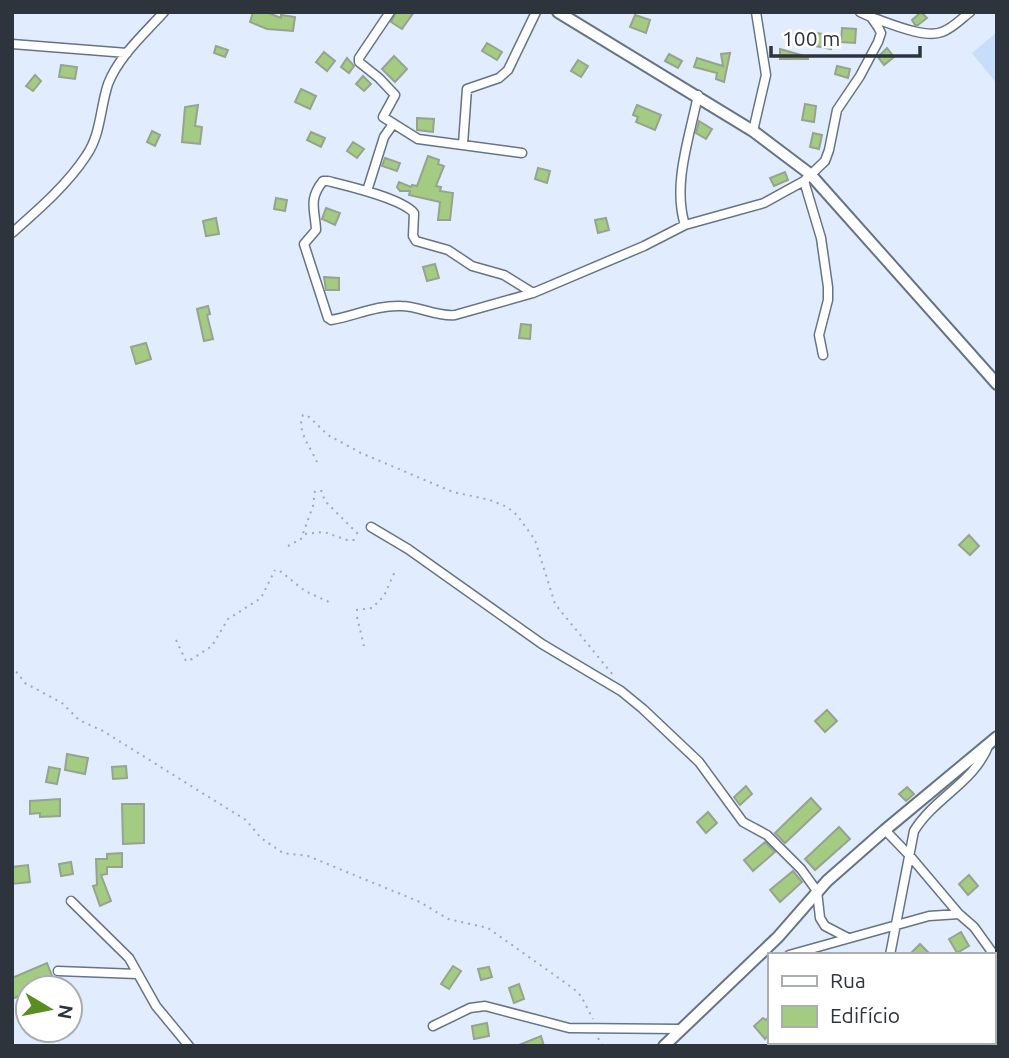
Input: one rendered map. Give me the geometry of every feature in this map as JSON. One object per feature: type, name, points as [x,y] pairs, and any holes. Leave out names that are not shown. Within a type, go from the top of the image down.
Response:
[{"type":"street","points":[[12,233],[87,156],[95,139],[110,81],[127,53],[164,12]]},
{"type":"street","points":[[390,12],[359,58],[359,62],[394,94],[383,114],[393,124],[418,139],[522,153]]},
{"type":"street","points":[[463,144],[467,89],[499,78],[508,71],[536,12]]},
{"type":"street","points":[[558,12],[753,131],[807,178],[997,384]]},
{"type":"street","points":[[753,131],[766,75],[756,12]]},
{"type":"street","points":[[860,12],[911,30],[933,34],[942,33],[970,12]]},
{"type":"street","points":[[533,293],[504,275],[472,266],[448,250],[416,241],[413,236],[414,213],[411,209],[367,191],[323,181],[314,194],[316,230],[304,244],[328,318],[331,320],[385,305],[405,306],[446,316],[533,293],[644,246],[685,225],[764,203],[807,178],[825,161],[830,150],[837,110],[860,76],[878,42],[881,33],[871,17]]},
{"type":"street","points":[[12,44],[127,53]]},
{"type":"street","points":[[685,225],[680,201],[681,180],[698,95]]},
{"type":"street","points":[[367,191],[384,138],[393,124]]},
{"type":"street","points":[[807,178],[821,238],[828,286],[828,300],[819,335],[823,355]]},
{"type":"street","points":[[371,527],[518,624],[542,644],[621,691],[643,709],[699,762],[743,821],[767,835],[779,846],[817,891],[820,918],[825,926],[848,938]]},
{"type":"street","points":[[664,1046],[790,925],[817,891],[993,740]]},
{"type":"street","points":[[890,953],[914,831],[923,817],[975,769],[993,740]]},
{"type":"street","points":[[885,830],[959,914],[974,927],[993,953]]},
{"type":"street","points":[[71,901],[129,958],[156,1006],[189,1046]]},
{"type":"street","points":[[796,953],[929,916],[959,914]]},
{"type":"street","points":[[755,958],[768,957]]},
{"type":"street","points":[[58,971],[137,974]]},
{"type":"street","points":[[433,1026],[470,1008],[485,1006],[569,1028],[680,1029]]},
{"type":"path","points":[[317,462],[303,433],[303,415],[308,416],[328,435],[361,453],[453,492],[490,500],[507,507],[517,515],[534,540],[555,604],[615,678]]},
{"type":"path","points":[[321,489],[325,501],[358,534]]},
{"type":"path","points":[[288,546],[301,539],[313,506],[315,490]]},
{"type":"path","points":[[12,531],[12,564]]},
{"type":"path","points":[[303,534],[324,533],[356,540]]},
{"type":"path","points":[[356,610],[372,608],[384,596],[396,569]]},
{"type":"path","points":[[176,640],[186,661],[212,646],[228,619],[261,598],[275,570]]},
{"type":"path","points":[[280,571],[295,585],[329,602]]},
{"type":"path","points":[[356,617],[364,646]]},
{"type":"path","points":[[12,666],[31,687],[62,703],[79,720],[103,730],[228,808],[246,820],[261,838],[283,853],[308,856],[420,902],[448,919],[488,928],[574,989],[593,1018]]},
{"type":"path","points":[[597,1030],[603,1046]]},
{"type":"shaded area","points":[[997,32],[997,84],[972,53]]},
{"type":"building","points":[[253,12],[266,12],[281,18],[281,15],[295,17],[293,31],[267,29],[250,22]]},
{"type":"building","points":[[396,12],[414,12],[402,29],[391,22]]},
{"type":"building","points":[[921,12],[927,18],[915,25],[912,20]]},
{"type":"building","points":[[635,15],[650,20],[646,33],[630,27]]},
{"type":"building","points":[[842,28],[856,29],[855,43],[841,42]]},
{"type":"building","points":[[817,33],[833,36],[831,49],[815,46]]},
{"type":"building","points":[[487,43],[502,52],[497,60],[482,51]]},
{"type":"building","points":[[216,46],[228,50],[225,57],[214,53]]},
{"type":"building","points":[[887,48],[894,57],[884,65],[878,57]]},
{"type":"building","points":[[780,49],[808,57],[808,59],[780,59]]},
{"type":"building","points":[[324,52],[335,61],[327,71],[316,62]]},
{"type":"building","points":[[730,53],[724,82],[716,79],[717,73],[694,67],[697,58],[723,66],[721,54]]},
{"type":"building","points":[[669,54],[682,61],[678,68],[665,61]]},
{"type":"building","points":[[394,56],[407,69],[395,82],[382,69]]},
{"type":"building","points":[[347,58],[354,66],[349,73],[341,67]]},
{"type":"building","points":[[578,60],[588,66],[581,77],[571,71]]},
{"type":"building","points":[[61,65],[77,67],[75,79],[59,77]]},
{"type":"building","points":[[837,66],[850,69],[848,78],[835,74]]},
{"type":"building","points":[[35,75],[41,81],[33,91],[26,86]]},
{"type":"building","points":[[363,76],[371,84],[364,91],[356,84]]},
{"type":"building","points":[[301,89],[316,96],[310,109],[295,102]]},
{"type":"building","points":[[805,104],[816,106],[814,122],[802,120]]},
{"type":"building","points":[[198,105],[195,126],[202,127],[200,144],[182,142],[185,107]]},
{"type":"building","points":[[637,105],[661,115],[655,130],[636,122],[638,117],[633,115]]},
{"type":"building","points":[[417,118],[434,119],[433,132],[417,130]]},
{"type":"building","points":[[699,121],[712,129],[706,139],[696,133]]},
{"type":"building","points":[[152,131],[160,135],[155,146],[147,142]]},
{"type":"building","points":[[311,132],[325,138],[321,147],[307,140]]},
{"type":"building","points":[[813,133],[822,135],[819,149],[810,147]]},
{"type":"building","points":[[353,142],[364,149],[357,158],[347,151]]},
{"type":"building","points":[[428,156],[439,160],[438,164],[444,166],[436,186],[441,187],[440,191],[453,193],[450,220],[438,220],[440,202],[409,195],[410,191],[400,191],[397,187],[399,182],[411,187],[417,186]]},
{"type":"building","points":[[385,158],[400,163],[397,171],[382,166]]},
{"type":"building","points":[[538,168],[550,171],[547,183],[535,179]]},
{"type":"building","points":[[785,172],[788,180],[774,186],[770,178]]},
{"type":"building","points":[[276,198],[287,200],[285,211],[274,209]]},
{"type":"building","points":[[326,208],[340,213],[335,225],[322,219]]},
{"type":"building","points":[[216,218],[219,234],[206,236],[203,221]]},
{"type":"building","points":[[606,218],[609,230],[598,233],[595,220]]},
{"type":"building","points":[[435,264],[439,278],[427,281],[423,267]]},
{"type":"building","points":[[324,277],[339,278],[339,290],[326,290]]},
{"type":"building","points":[[208,306],[210,314],[207,315],[213,339],[204,341],[197,309]]},
{"type":"building","points":[[521,324],[531,325],[530,339],[519,338]]},
{"type":"building","points":[[146,343],[151,359],[136,364],[131,347]]},
{"type":"building","points":[[969,535],[979,546],[970,555],[959,545]]},
{"type":"building","points":[[827,710],[837,721],[825,732],[815,721]]},
{"type":"building","points":[[67,754],[88,758],[85,774],[65,770]]},
{"type":"building","points":[[126,766],[127,778],[113,779],[112,767]]},
{"type":"building","points":[[49,767],[60,769],[57,784],[46,782]]},
{"type":"building","points":[[746,786],[752,794],[740,805],[734,797]]},
{"type":"building","points":[[907,787],[914,794],[906,801],[899,794]]},
{"type":"building","points":[[811,798],[821,809],[785,843],[775,833]]},
{"type":"building","points":[[60,799],[60,816],[40,817],[40,813],[30,814],[30,801]]},
{"type":"building","points":[[122,804],[144,804],[144,843],[123,844]]},
{"type":"building","points":[[708,812],[717,823],[706,833],[697,822]]},
{"type":"building","points":[[839,827],[850,839],[815,870],[805,859]]},
{"type":"building","points":[[765,842],[775,852],[753,871],[744,860]]},
{"type":"building","points":[[122,853],[122,867],[107,867],[107,874],[101,875],[111,901],[100,906],[93,886],[97,885],[96,859],[107,859],[107,854]]},
{"type":"building","points":[[71,862],[73,874],[61,876],[59,864]]},
{"type":"building","points":[[28,865],[30,882],[12,884],[12,867]]},
{"type":"building","points":[[793,871],[802,882],[780,902],[770,890]]},
{"type":"building","points":[[969,875],[978,886],[968,895],[959,884]]},
{"type":"building","points":[[961,932],[969,946],[957,953],[949,939]]},
{"type":"building","points":[[920,944],[929,953],[911,953]]},
{"type":"building","points":[[47,963],[51,974],[21,974]]},
{"type":"building","points":[[453,966],[461,971],[449,989],[441,984]]},
{"type":"building","points":[[489,967],[492,977],[481,980],[478,969]]},
{"type":"building","points":[[14,977],[12,999],[12,978]]},
{"type":"building","points":[[519,984],[524,999],[514,1003],[509,988]]},
{"type":"building","points":[[763,1018],[768,1018],[768,1036],[765,1039],[754,1026]]},
{"type":"building","points":[[487,1023],[489,1036],[474,1039],[472,1026]]},
{"type":"building","points":[[541,1036],[544,1046],[519,1046],[519,1045]]}]
